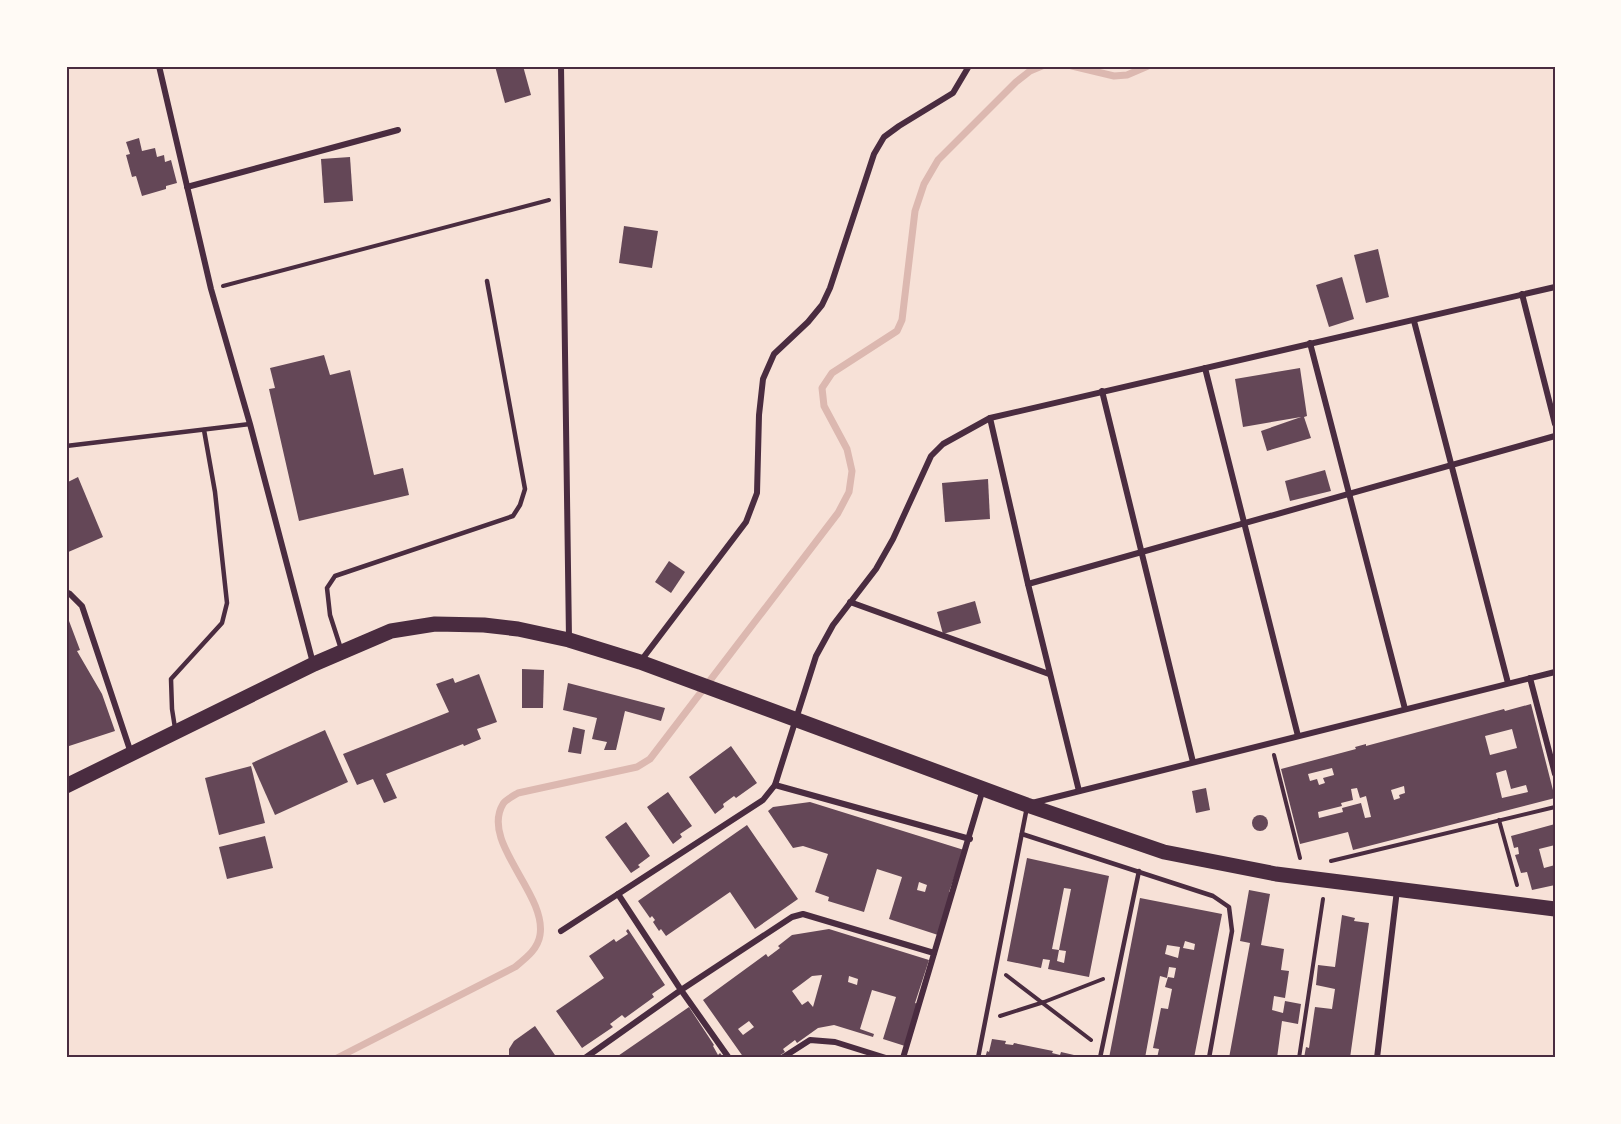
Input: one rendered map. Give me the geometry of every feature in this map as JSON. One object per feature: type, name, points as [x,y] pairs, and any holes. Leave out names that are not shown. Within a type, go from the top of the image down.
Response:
[{"type":"main road","points":[[66,786],[314,664],[392,631],[435,624],[484,625],[518,629],[569,640],[640,662],[1027,805],[1164,852],[1276,874],[1555,909]]},
{"type":"street","points":[[159,66],[211,289],[250,424],[314,664]]},
{"type":"street","points":[[561,66],[561,196],[569,640]]},
{"type":"street","points":[[640,662],[746,522],[757,493],[759,415],[763,379],[774,354],[808,322],[822,305],[830,288],[874,154],[884,137],[898,126],[953,93],[969,66]]},
{"type":"street","points":[[187,187],[398,130]]},
{"type":"street","points":[[561,931],[763,800],[775,785],[816,656],[833,625],[876,569],[893,539],[931,456],[943,444],[990,418],[1555,287]]},
{"type":"street","points":[[1522,294],[1555,424]]},
{"type":"street","points":[[1414,321],[1508,683]]},
{"type":"street","points":[[1310,343],[1405,709]]},
{"type":"street","points":[[1205,368],[1298,736]]},
{"type":"street","points":[[1102,392],[1193,762]]},
{"type":"street","points":[[990,418],[1049,674],[1079,790]]},
{"type":"street","points":[[1028,584],[1555,436]]},
{"type":"street","points":[[66,592],[82,606],[131,754]]},
{"type":"street","points":[[850,602],[1049,674]]},
{"type":"street","points":[[1027,805],[1079,790],[1555,672]]},
{"type":"street","points":[[1530,678],[1555,774]]},
{"type":"street","points":[[775,785],[970,839]]},
{"type":"street","points":[[903,1058],[983,789]]},
{"type":"street","points":[[1377,1058],[1397,889]]},
{"type":"street","points":[[618,894],[729,1058]]},
{"type":"street","points":[[585,1058],[681,990],[792,917],[803,914],[934,953]]},
{"type":"street","points":[[782,1058],[810,1040],[835,1042],[886,1058]]},
{"type":"lane","points":[[342,652],[330,615],[327,588],[335,576],[513,516],[520,505],[525,489],[487,281]]},
{"type":"lane","points":[[66,446],[250,424]]},
{"type":"lane","points":[[177,733],[172,709],[171,679],[222,623],[227,603],[215,492],[204,430]]},
{"type":"lane","points":[[978,1058],[1027,805]]},
{"type":"lane","points":[[1022,834],[1214,896],[1229,907],[1232,931],[1209,1058]]},
{"type":"lane","points":[[1100,1058],[1139,871]]},
{"type":"path","points":[[211,289],[561,196]]},
{"type":"path","points":[[1271,743],[1303,867],[1276,874]]},
{"type":"path","points":[[1326,862],[1555,807]]},
{"type":"path","points":[[1499,820],[1523,906]]},
{"type":"path","points":[[1299,1058],[1326,881]]},
{"type":"path","points":[[996,967],[1102,1049]]},
{"type":"path","points":[[986,1021],[1044,1002],[1117,973]]},
{"type":"building","points":[[495,66],[523,66],[531,95],[505,103]]},
{"type":"building","points":[[139,138],[142,151],[155,148],[157,157],[164,155],[165,162],[171,160],[177,183],[142,196],[136,176],[132,177],[126,155],[130,154],[126,142]]},
{"type":"building","points":[[350,157],[353,201],[324,203],[321,159]]},
{"type":"building","points":[[624,226],[658,231],[652,268],[619,263]]},
{"type":"building","points":[[1378,249],[1389,297],[1366,303],[1354,255]]},
{"type":"building","points":[[1342,277],[1354,319],[1329,327],[1316,285]]},
{"type":"building","points":[[324,355],[330,375],[350,370],[374,475],[403,468],[409,495],[299,521],[269,389],[275,388],[270,368]]},
{"type":"building","points":[[1300,368],[1307,416],[1304,417],[1311,438],[1267,451],[1261,431],[1301,417],[1243,427],[1235,379]]},
{"type":"building","points":[[1325,470],[1331,491],[1290,501],[1285,481]]},
{"type":"building","points":[[78,477],[103,537],[66,553],[66,483]]},
{"type":"building","points":[[988,479],[990,519],[945,522],[942,483]]},
{"type":"building","points":[[669,561],[685,572],[671,593],[655,582]]},
{"type":"building","points":[[975,601],[981,623],[943,634],[937,612]]},
{"type":"building","points":[[66,613],[80,650],[77,651],[102,694],[115,731],[66,747]]},
{"type":"building","points":[[522,669],[544,670],[543,708],[522,708]]},
{"type":"building","points":[[479,674],[497,722],[477,729],[481,739],[386,774],[397,798],[384,803],[373,779],[357,785],[343,754],[449,712],[436,684],[453,678],[455,683]]},
{"type":"building","points":[[568,683],[665,708],[661,721],[625,711],[616,750],[604,750],[607,742],[592,739],[597,718],[563,710]]},
{"type":"building","points":[[1531,704],[1555,798],[1353,850],[1348,832],[1300,844],[1281,769],[1356,749],[1355,747],[1366,744],[1366,746],[1504,709],[1505,711]],"holes":[[[1512,729],[1517,748],[1490,755],[1485,736]],[[1332,768],[1334,775],[1323,778],[1325,783],[1319,785],[1317,779],[1310,781],[1308,774]],[[1506,770],[1511,789],[1526,785],[1528,792],[1502,798],[1496,773]],[[1404,786],[1405,793],[1394,800],[1391,790]],[[1357,788],[1360,798],[1366,796],[1371,817],[1365,818],[1361,803],[1342,808],[1343,812],[1319,818],[1318,812],[1342,806],[1341,803],[1353,800],[1351,789]]]},
{"type":"building","points":[[573,727],[585,730],[581,754],[568,752]]},
{"type":"building","points":[[325,730],[348,782],[275,815],[252,763]]},
{"type":"building","points":[[731,746],[757,783],[723,804],[724,807],[715,814],[689,777]]},
{"type":"building","points":[[251,766],[265,823],[219,835],[205,778]]},
{"type":"building","points":[[1206,788],[1210,810],[1196,813],[1192,791]]},
{"type":"building","points":[[668,792],[692,826],[680,834],[682,837],[673,844],[647,807]]},
{"type":"building","points":[[810,802],[964,850],[949,892],[951,893],[938,935],[889,919],[902,877],[877,869],[864,912],[828,901],[829,897],[815,892],[828,854],[803,846],[793,848],[768,811],[773,807]],"holes":[[[919,882],[927,885],[925,892],[917,890]]]},
{"type":"building","points":[[1260,815],[1268,823],[1260,831],[1252,823]]},
{"type":"building","points":[[626,822],[650,856],[631,873],[605,837]]},
{"type":"building","points":[[1555,824],[1555,845],[1539,849],[1544,868],[1555,865],[1555,885],[1532,890],[1527,872],[1521,873],[1515,855],[1519,854],[1518,847],[1514,848],[1511,836]]},
{"type":"building","points":[[747,825],[798,899],[755,929],[730,892],[666,936],[661,929],[659,931],[653,922],[655,920],[652,916],[650,918],[638,901]]},
{"type":"building","points":[[265,836],[273,868],[227,879],[219,847]]},
{"type":"building","points":[[1027,858],[1109,876],[1089,977],[1048,969],[1050,960],[1043,959],[1041,968],[1007,961]],"holes":[[[1064,888],[1071,889],[1059,950],[1052,949]],[[1059,950],[1066,951],[1064,963],[1057,961]]]},
{"type":"building","points":[[1249,890],[1270,894],[1261,945],[1284,949],[1281,970],[1289,971],[1285,998],[1274,996],[1272,1010],[1283,1013],[1285,1001],[1301,1004],[1298,1024],[1282,1021],[1277,1058],[1229,1058],[1250,943],[1240,941]]},
{"type":"building","points":[[1140,898],[1222,914],[1194,1058],[1157,1058],[1159,1049],[1153,1048],[1161,1008],[1168,1009],[1172,989],[1165,987],[1168,977],[1174,978],[1176,968],[1169,967],[1167,978],[1160,976],[1145,1058],[1109,1058]],"holes":[[[1185,941],[1195,944],[1194,950],[1183,948]],[[1167,945],[1180,947],[1178,958],[1165,954]]]},
{"type":"building","points":[[1342,915],[1355,918],[1354,921],[1369,923],[1350,1058],[1304,1058],[1306,1047],[1309,1048],[1315,1007],[1332,1009],[1335,989],[1316,985],[1318,965],[1335,967]]},
{"type":"building","points":[[628,929],[665,985],[652,994],[654,997],[625,1018],[622,1015],[610,1024],[613,1027],[582,1048],[556,1011],[604,978],[589,956],[614,939],[616,942],[628,934],[626,931]]},
{"type":"building","points":[[829,929],[929,960],[915,1003],[918,1004],[905,1046],[883,1039],[896,997],[872,990],[860,1029],[874,1034],[873,1037],[834,1025],[818,1028],[797,1043],[795,1040],[783,1049],[785,1052],[776,1058],[744,1058],[703,1000],[766,954],[768,957],[792,935]],"holes":[[[822,975],[813,1007],[808,1001],[802,1005],[792,991],[812,976]],[[849,976],[858,979],[857,985],[848,982]],[[749,1021],[754,1027],[743,1035],[738,1029]]]},
{"type":"building","points":[[689,1007],[718,1055],[720,1053],[724,1058],[615,1058]]},
{"type":"building","points":[[535,1026],[557,1058],[509,1058],[509,1049],[514,1041]]},
{"type":"building","points":[[992,1039],[1006,1041],[1005,1044],[1013,1045],[1014,1043],[1053,1051],[1052,1053],[1060,1055],[1061,1052],[1074,1055],[1073,1058],[985,1058]]},
{"type":"waterway","points":[[337,1058],[515,967],[534,949],[540,935],[539,919],[534,903],[500,835],[498,819],[503,804],[518,793],[637,767],[650,759],[838,513],[849,492],[852,471],[847,449],[824,406],[822,388],[832,373],[897,331],[902,320],[915,211],[924,184],[938,160],[1016,82],[1030,71],[1042,66]]},
{"type":"waterway","points":[[1072,66],[1114,76],[1127,75],[1148,66]]}]
